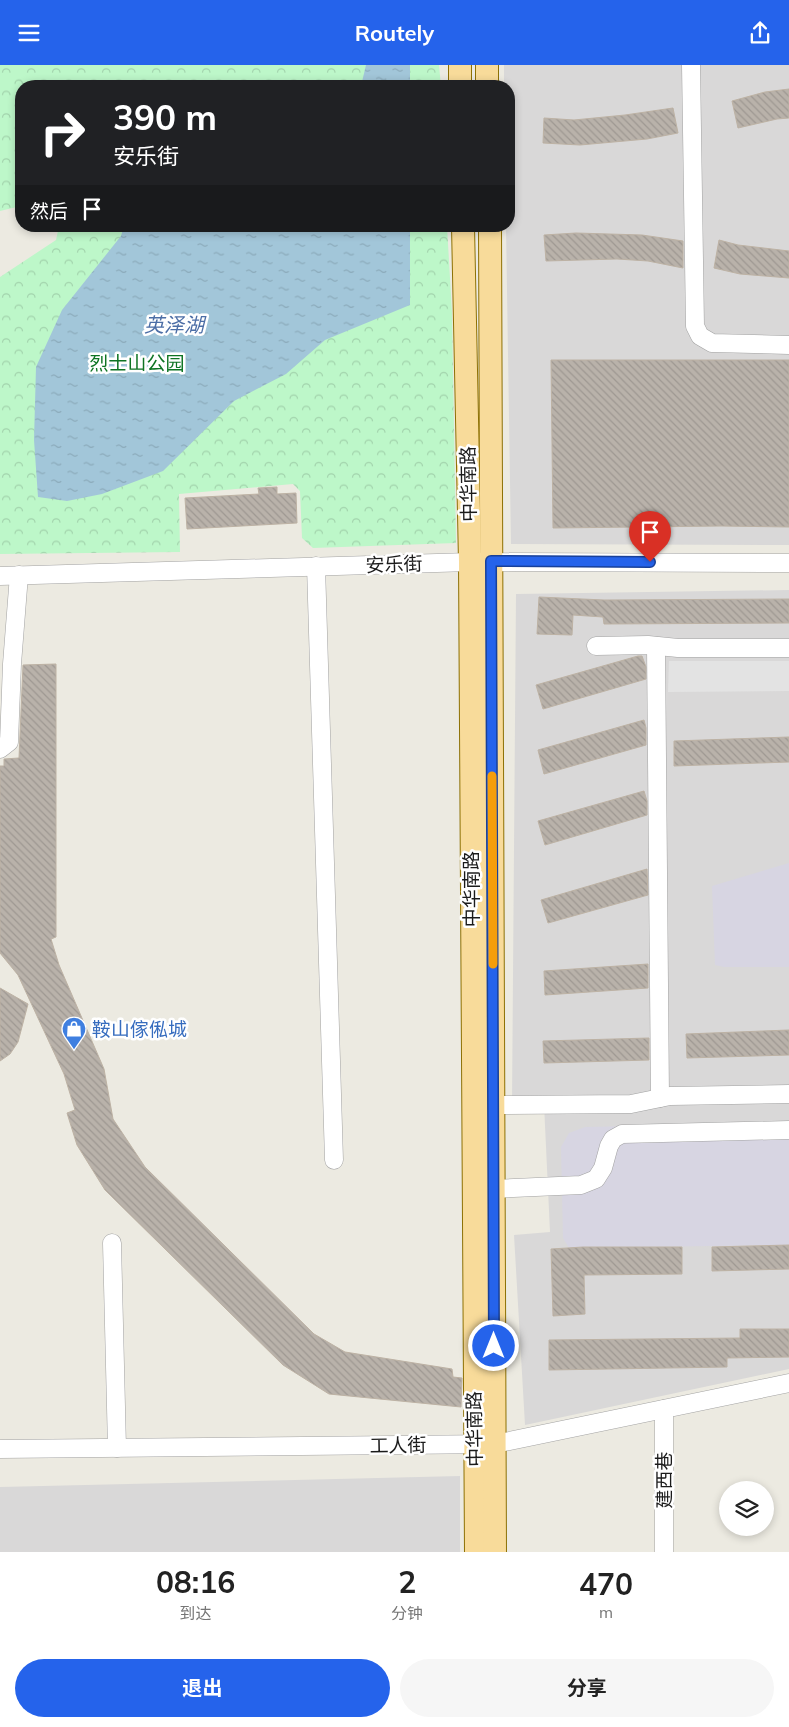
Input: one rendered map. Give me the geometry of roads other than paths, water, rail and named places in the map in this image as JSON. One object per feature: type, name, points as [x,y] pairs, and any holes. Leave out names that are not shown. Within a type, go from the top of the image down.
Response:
[{"type":"main road","points":[[460,65],[460,80]]},
{"type":"main road","points":[[486,65],[487,80]]},
{"type":"main road","name":"中华南路","points":[[463,232],[480,562],[494,1105],[494,1189],[484,1444],[476,1552]]},
{"type":"main road","name":"中华南路","points":[[490,232],[480,562],[484,1444],[495,1552]]},
{"type":"street","points":[[691,65],[695,326],[700,336],[712,343],[789,345]]},
{"type":"street","name":"安乐街","points":[[0,576],[480,562],[789,563]]},
{"type":"street","points":[[316,566],[334,1160]]},
{"type":"street","points":[[0,749],[9,742],[18,575]]},
{"type":"street","points":[[656,645],[660,1098]]},
{"type":"street","points":[[596,646],[656,645],[678,648],[789,648]]},
{"type":"street","points":[[494,1105],[631,1103],[670,1096],[789,1094]]},
{"type":"street","points":[[494,1189],[581,1185],[596,1179],[603,1168],[613,1139],[622,1134],[789,1130]]},
{"type":"street","points":[[112,1243],[117,1448]]},
{"type":"street","name":"工人街","points":[[0,1449],[484,1444],[789,1383]]},
{"type":"street","name":"建西巷","points":[[664,1409],[664,1552]]},
{"type":"water","points":[[366,65],[410,65],[410,80],[362,80]]},
{"type":"water","name":"英泽湖","points":[[122,232],[410,232],[410,305],[325,340],[286,374],[234,401],[163,471],[102,494],[67,501],[38,497],[34,440],[36,367],[62,310]]},
{"type":"place","name":"鞍山傢俬城","points":[[74,1050]]},
{"type":"park label","name":"烈士山公园","points":[[137,363]]}]
